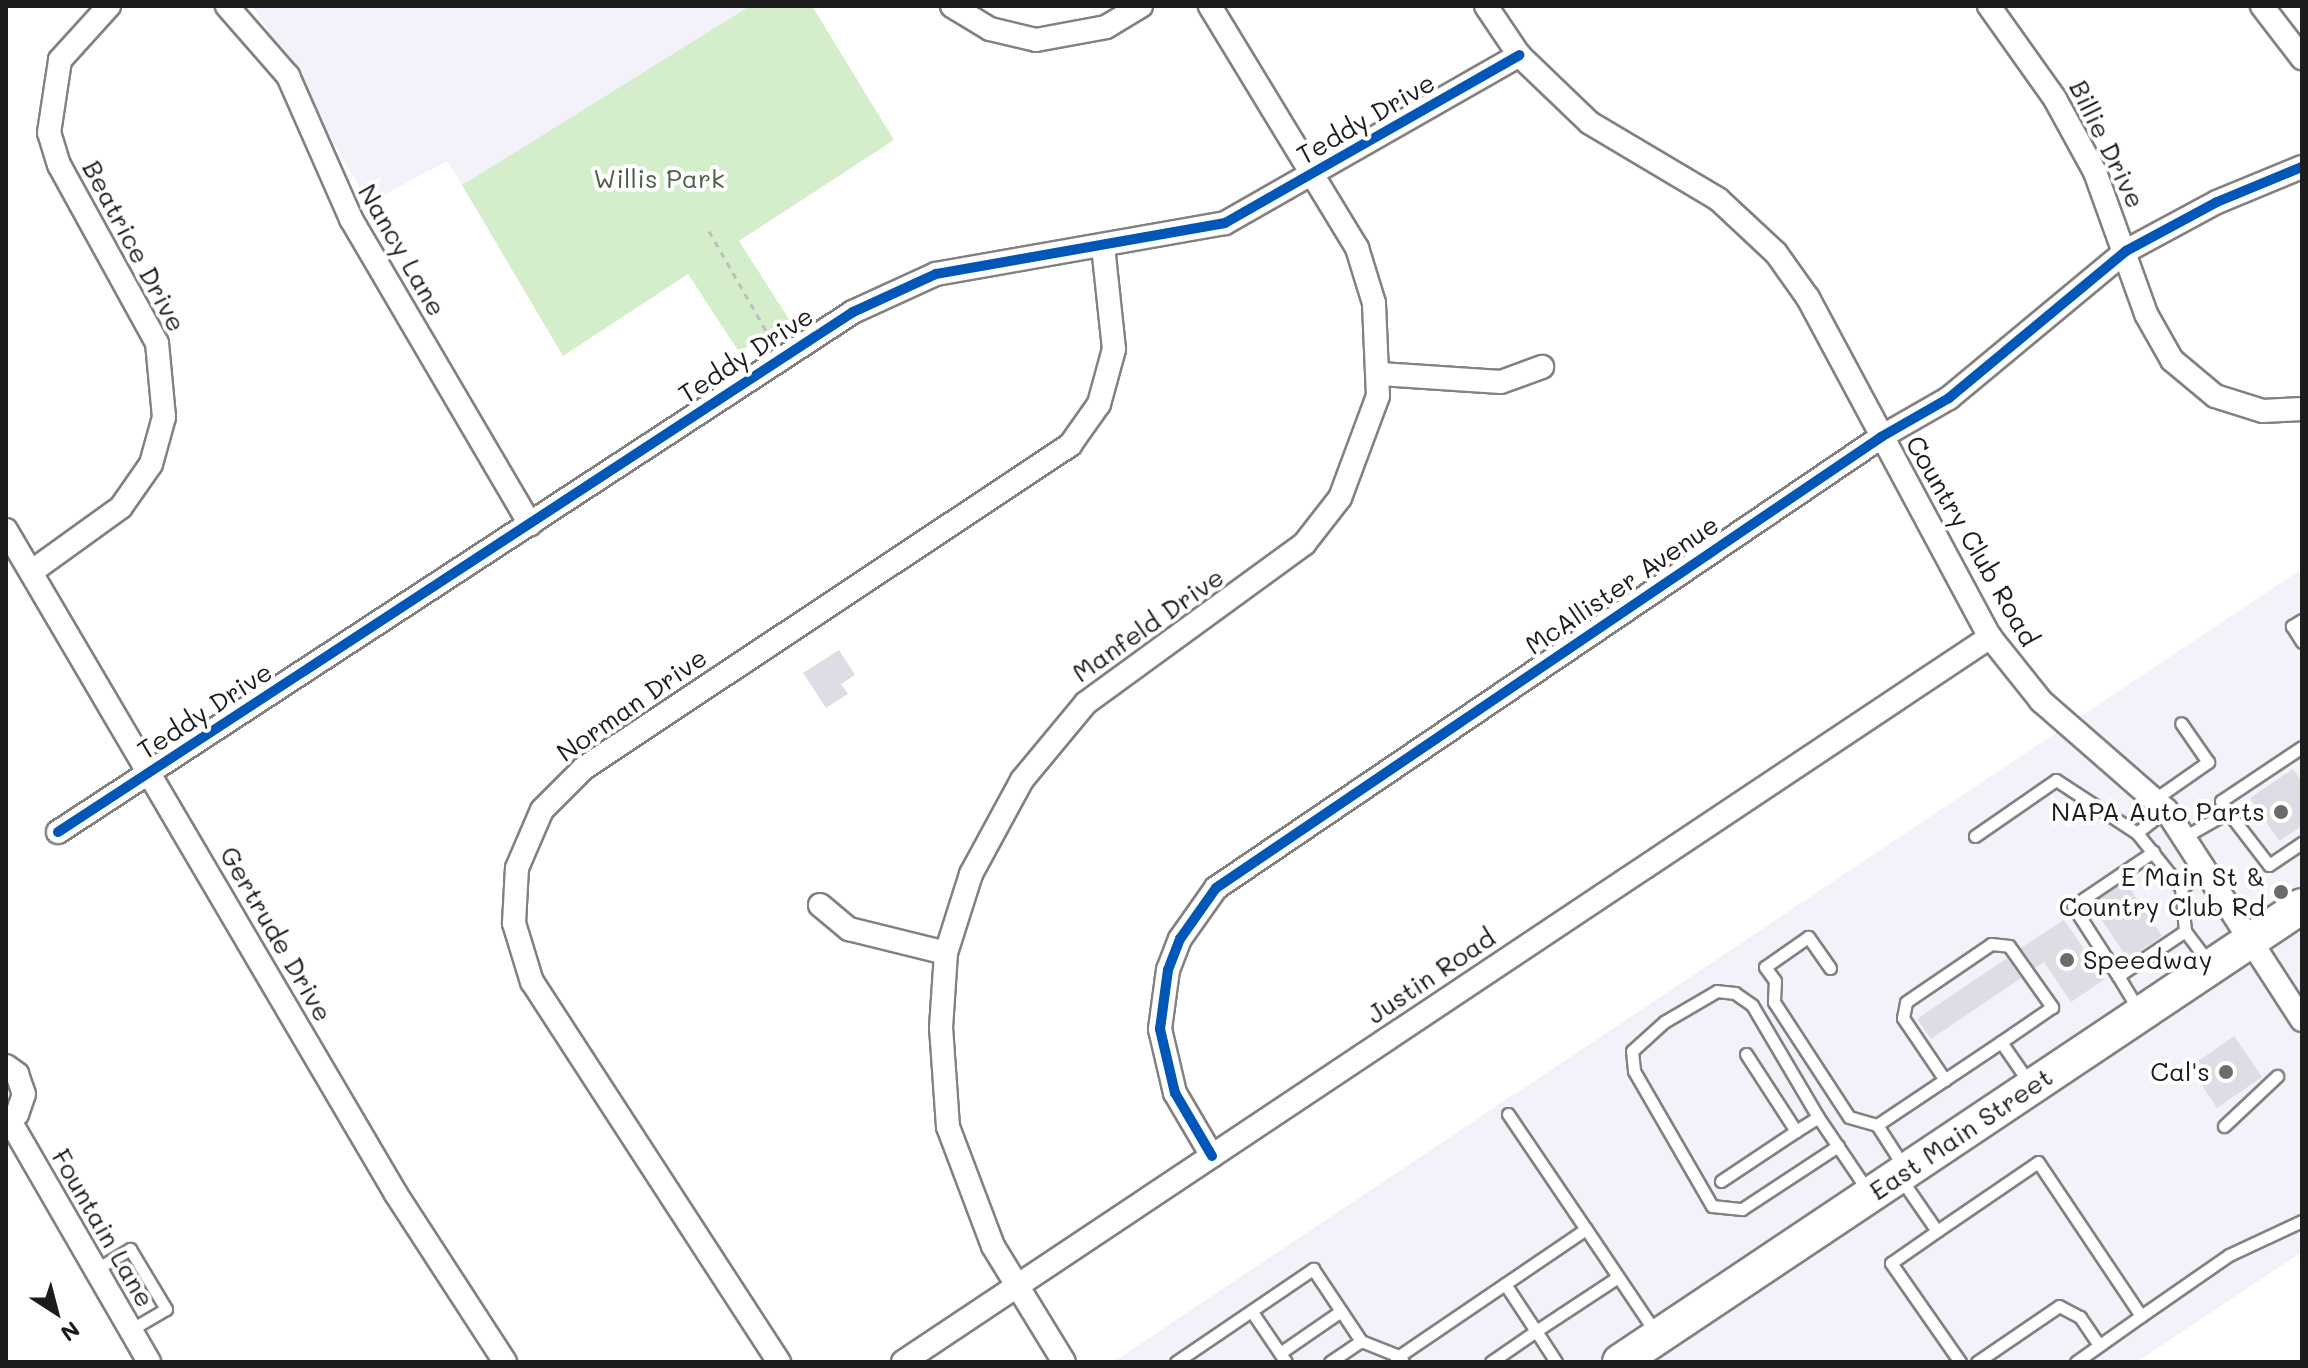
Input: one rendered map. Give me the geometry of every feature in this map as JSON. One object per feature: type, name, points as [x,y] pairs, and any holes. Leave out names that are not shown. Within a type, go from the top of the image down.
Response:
[{"type":"main road","name":"East Main Street","points":[[1620,1362],[2302,906]]},
{"type":"street","name":"Beatrice Drive","points":[[31,572],[121,507],[151,464],[164,417],[157,343],[59,165],[49,133],[60,60],[109,6]]},
{"type":"street","name":"Nancy Lane","points":[[227,6],[288,76],[340,198],[530,524]]},
{"type":"street","points":[[952,6],[990,29],[1036,40],[1106,27],[1141,6]]},
{"type":"street","name":"Manfeld Drive","points":[[1064,1362],[1015,1288],[974,1207],[948,1127],[941,1028],[946,953],[991,831],[1054,734],[1118,674],[1304,544],[1340,498],[1366,437],[1380,374],[1367,274],[1315,175],[1210,6]]},
{"type":"street","name":"Country Club Road","points":[[1486,6],[1519,55],[1590,123],[1696,184],[1758,233],[1808,298],[1990,637],[2041,701],[2160,805],[2186,836],[2302,1020]]},
{"type":"street","name":"Billie Drive","points":[[1989,6],[2055,99],[2095,172],[2154,332],[2184,372],[2215,396],[2242,405],[2302,409]]},
{"type":"street","points":[[2262,6],[2302,58]]},
{"type":"street","name":"Teddy Drive","points":[[58,832],[853,312],[936,274],[1225,223],[1315,175],[1519,55]]},
{"type":"street","name":"McAllister Avenue","points":[[1212,1156],[1175,1093],[1160,1029],[1176,949],[1216,888],[1881,437],[1999,361],[2126,251],[2217,202],[2302,167]]},
{"type":"street","name":"Norman Drive","points":[[779,1362],[532,982],[514,923],[517,868],[542,810],[584,768],[1070,445],[1099,404],[1114,349],[1103,246]]},
{"type":"street","points":[[1380,374],[1501,382],[1542,367]]},
{"type":"street","name":"Gertrude Drive","points":[[6,530],[396,1194],[505,1362]]},
{"type":"street","name":"Justin Road","points":[[903,1362],[1990,637]]},
{"type":"street","points":[[820,905],[849,929],[946,953]]},
{"type":"street","name":"Fountain Lane","points":[[6,1066],[17,1074],[24,1094],[8,1122],[149,1362]]},
{"type":"lane","points":[[2302,620],[2292,626],[2302,642]]},
{"type":"lane","points":[[2137,833],[2160,805],[2208,762],[2181,723]]},
{"type":"lane","points":[[2302,747],[2221,801],[2269,865],[2302,843]]},
{"type":"lane","points":[[1975,836],[2056,780],[2137,833],[2153,852],[2181,888],[2185,931],[2212,967]]},
{"type":"lane","points":[[2186,836],[2228,812]]},
{"type":"lane","points":[[2141,1014],[2073,906],[2153,852]]},
{"type":"lane","points":[[2181,888],[2208,869]]},
{"type":"lane","points":[[2118,976],[2185,931]]},
{"type":"lane","points":[[1830,968],[1808,937],[1765,967],[1775,981],[1774,1002],[1849,1117],[1877,1125],[1937,1231]]},
{"type":"lane","points":[[1877,1125],[1945,1080],[2052,1007],[2009,946],[1991,944],[1906,1002],[1903,1018],[1945,1080]]},
{"type":"lane","points":[[1838,1146],[1742,1209],[1712,1206],[1634,1071],[1632,1051],[1664,1022],[1717,991],[1735,993],[1752,1005],[1818,1117],[1838,1146],[1870,1195]]},
{"type":"lane","points":[[2001,1042],[2031,1087]]},
{"type":"lane","points":[[1746,1054],[1796,1131]]},
{"type":"lane","points":[[2224,1126],[2277,1076]]},
{"type":"lane","points":[[1508,1114],[1659,1336]]},
{"type":"lane","points":[[1721,1181],[1818,1117]]},
{"type":"lane","points":[[1960,1362],[1891,1263],[2038,1162],[2141,1316]]},
{"type":"lane","points":[[2076,1362],[2229,1255],[2302,1221]]},
{"type":"lane","points":[[1176,1362],[1313,1269],[1361,1341],[1399,1360],[1586,1229]]},
{"type":"lane","points":[[95,1270],[130,1249],[166,1309],[130,1330]]},
{"type":"lane","points":[[1491,1362],[1618,1277]]},
{"type":"lane","points":[[1505,1284],[1556,1362]]},
{"type":"lane","points":[[1977,1362],[2059,1306],[2080,1317],[2099,1345]]},
{"type":"lane","points":[[1252,1312],[1283,1357],[1341,1311]]},
{"type":"lane","points":[[1330,1362],[1361,1341]]},
{"type":"path","points":[[709,231],[783,358]]},
{"type":"shaded area","points":[[253,6],[750,6],[462,185],[447,161],[369,203]]},
{"type":"shaded area","points":[[2302,569],[2302,1252],[2137,1362],[1113,1362]]},
{"type":"green space","name":"Willis Park","points":[[750,6],[812,6],[894,140],[739,241],[789,319],[739,352],[688,274],[563,356],[462,185]]},
{"type":"building","points":[[839,650],[855,675],[841,684],[848,694],[826,708],[803,673]]},
{"type":"building","name":"NAPA Auto Parts","points":[[2293,769],[2302,782],[2302,826],[2279,841],[2250,798]]},
{"type":"building","name":"Speedway","points":[[2125,881],[2162,936],[2128,959],[2091,904]]},
{"type":"building","name":"Speedway","points":[[2064,920],[2105,979],[2071,1002],[2044,962],[2035,968],[2021,948]]},
{"type":"building","points":[[2007,958],[2021,978],[1931,1039],[1917,1019]]},
{"type":"building","name":"Cal's","points":[[2234,1036],[2262,1077],[2217,1108],[2190,1067]]},
{"type":"cycle path","points":[[58,832],[853,312],[936,274],[1225,223],[1519,55]]},
{"type":"cycle path","points":[[1212,1156],[1175,1093],[1160,1029],[1168,970],[1180,939],[1216,888],[1881,437],[1949,398],[2126,251],[2217,202],[2302,167]]},
{"type":"place","name":"NAPA Auto Parts","points":[[2281,812]]},
{"type":"place","name":"E Main St & Country Club Rd","points":[[2281,892]]},
{"type":"place","name":"Speedway","points":[[2067,960]]},
{"type":"place","name":"Cal's","points":[[2226,1072]]}]
